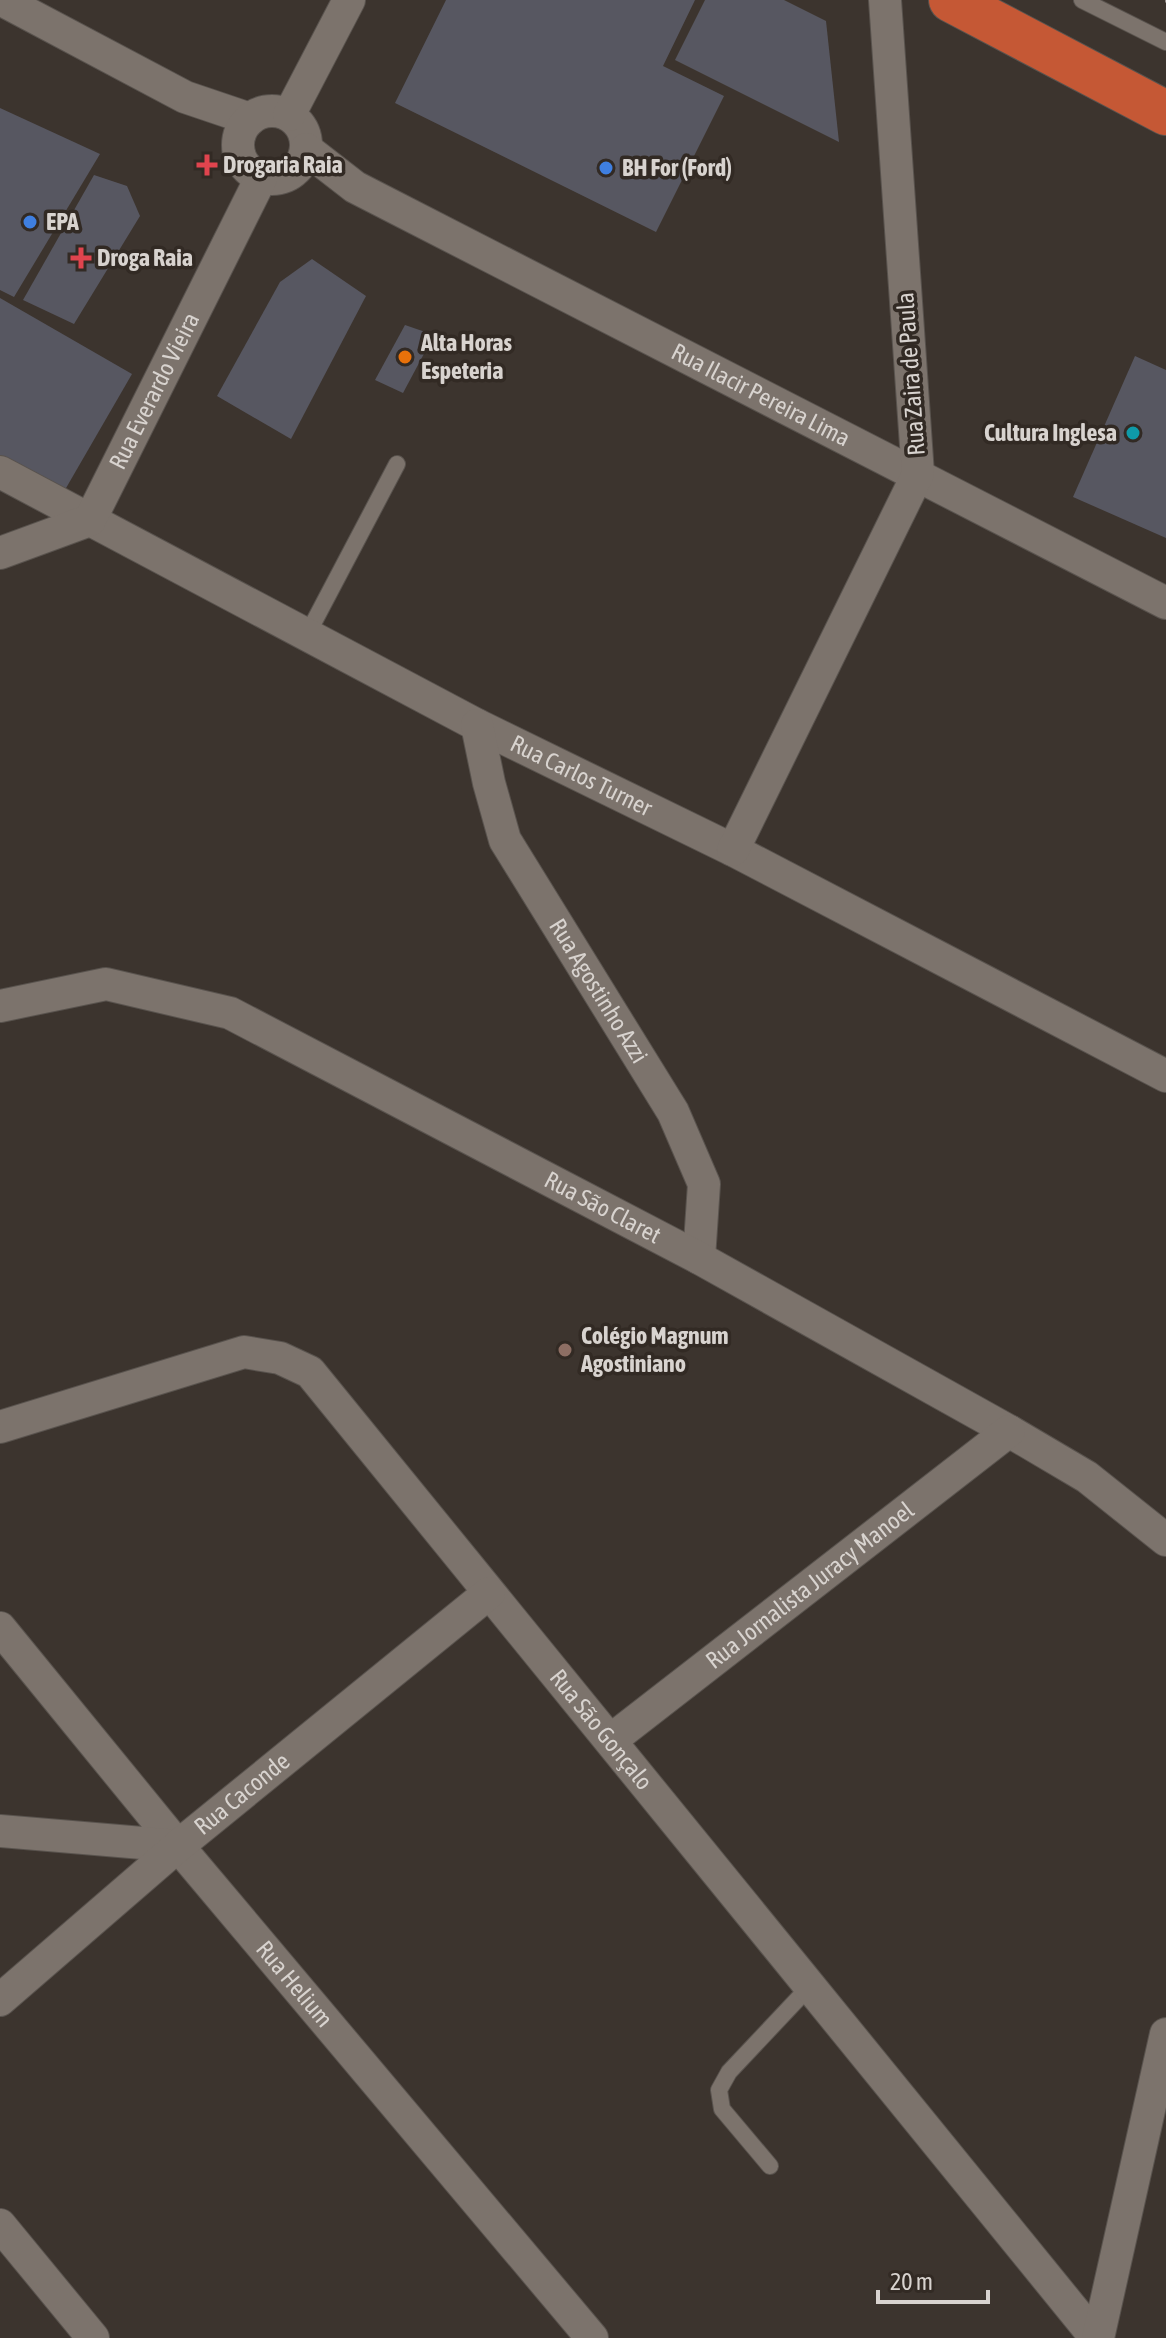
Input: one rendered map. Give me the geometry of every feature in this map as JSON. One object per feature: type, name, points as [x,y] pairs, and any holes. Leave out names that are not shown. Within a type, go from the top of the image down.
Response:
[{"type":"highway","points":[[951,0],[1166,113]]},
{"type":"street","points":[[2,0],[244,130]]},
{"type":"street","points":[[289,115],[349,0]]},
{"type":"street","name":"Rua Zaira de Paula","points":[[733,850],[918,474],[885,0]]},
{"type":"street","points":[[269,111],[289,115],[301,126],[306,141],[301,159],[279,179],[261,178],[241,160],[244,130],[269,111]]},
{"type":"street","name":"Rua Ilacir Pereira Lima","points":[[301,159],[1166,603]]},
{"type":"street","name":"Rua Everardo Vieira","points":[[90,520],[261,178]]},
{"type":"street","name":"Rua Carlos Turner","points":[[4,477],[477,725],[733,850],[1166,1076]]},
{"type":"street","points":[[0,553],[90,520]]},
{"type":"street","name":"Rua Agostinho Azzi","points":[[477,725],[505,840],[673,1112],[704,1184],[699,1258]]},
{"type":"street","name":"Rua São Claret","points":[[0,1006],[106,984],[230,1013],[699,1258],[1009,1431],[1087,1477],[1166,1540]]},
{"type":"street","name":"Rua São Gonçalo","points":[[0,1427],[244,1352],[280,1358],[310,1372],[1097,2338]]},
{"type":"street","name":"Rua Jornalista Juracy Manoel","points":[[611,1740],[1009,1431]]},
{"type":"street","name":"Rua Caconde","points":[[0,2000],[178,1846],[489,1593]]},
{"type":"street","name":"Rua Helium","points":[[0,1628],[178,1846],[592,2338]]},
{"type":"street","points":[[0,1831],[178,1846]]},
{"type":"street","points":[[1097,2338],[1166,2034]]},
{"type":"street","points":[[0,2225],[93,2338]]},
{"type":"lane","points":[[1082,0],[1166,42]]},
{"type":"lane","points":[[307,635],[397,464]]},
{"type":"lane","points":[[770,2166],[722,2109],[719,2090],[729,2072],[810,1986]]},
{"type":"building","name":"BH For (Ford)","points":[[446,0],[695,0],[663,66],[724,96],[656,232],[395,103]]},
{"type":"building","points":[[705,0],[784,0],[826,21],[839,142],[675,60]]},
{"type":"building","name":"EPA","points":[[0,108],[100,154],[14,297],[0,290]]},
{"type":"building","name":"Droga Raia","points":[[94,175],[127,186],[140,216],[74,324],[23,300]]},
{"type":"building","points":[[312,259],[366,296],[291,439],[217,396],[280,282]]},
{"type":"building","points":[[0,298],[132,374],[62,495],[0,461]]},
{"type":"building","name":"Alta Horas Espeteria","points":[[405,325],[434,335],[403,393],[375,380]]},
{"type":"building","name":"Cultura Inglesa","points":[[1135,356],[1166,370],[1166,538],[1073,497]]},
{"type":"place","name":"Drogaria Raia","points":[[207,165]]},
{"type":"place","name":"BH For (Ford)","points":[[606,168]]},
{"type":"place","name":"EPA","points":[[30,222]]},
{"type":"place","name":"Droga Raia","points":[[81,258]]},
{"type":"place","name":"Alta Horas Espeteria","points":[[405,357]]},
{"type":"place","name":"Cultura Inglesa","points":[[1133,433]]},
{"type":"place","name":"Colégio Magnum Agostiniano","points":[[565,1350]]}]
